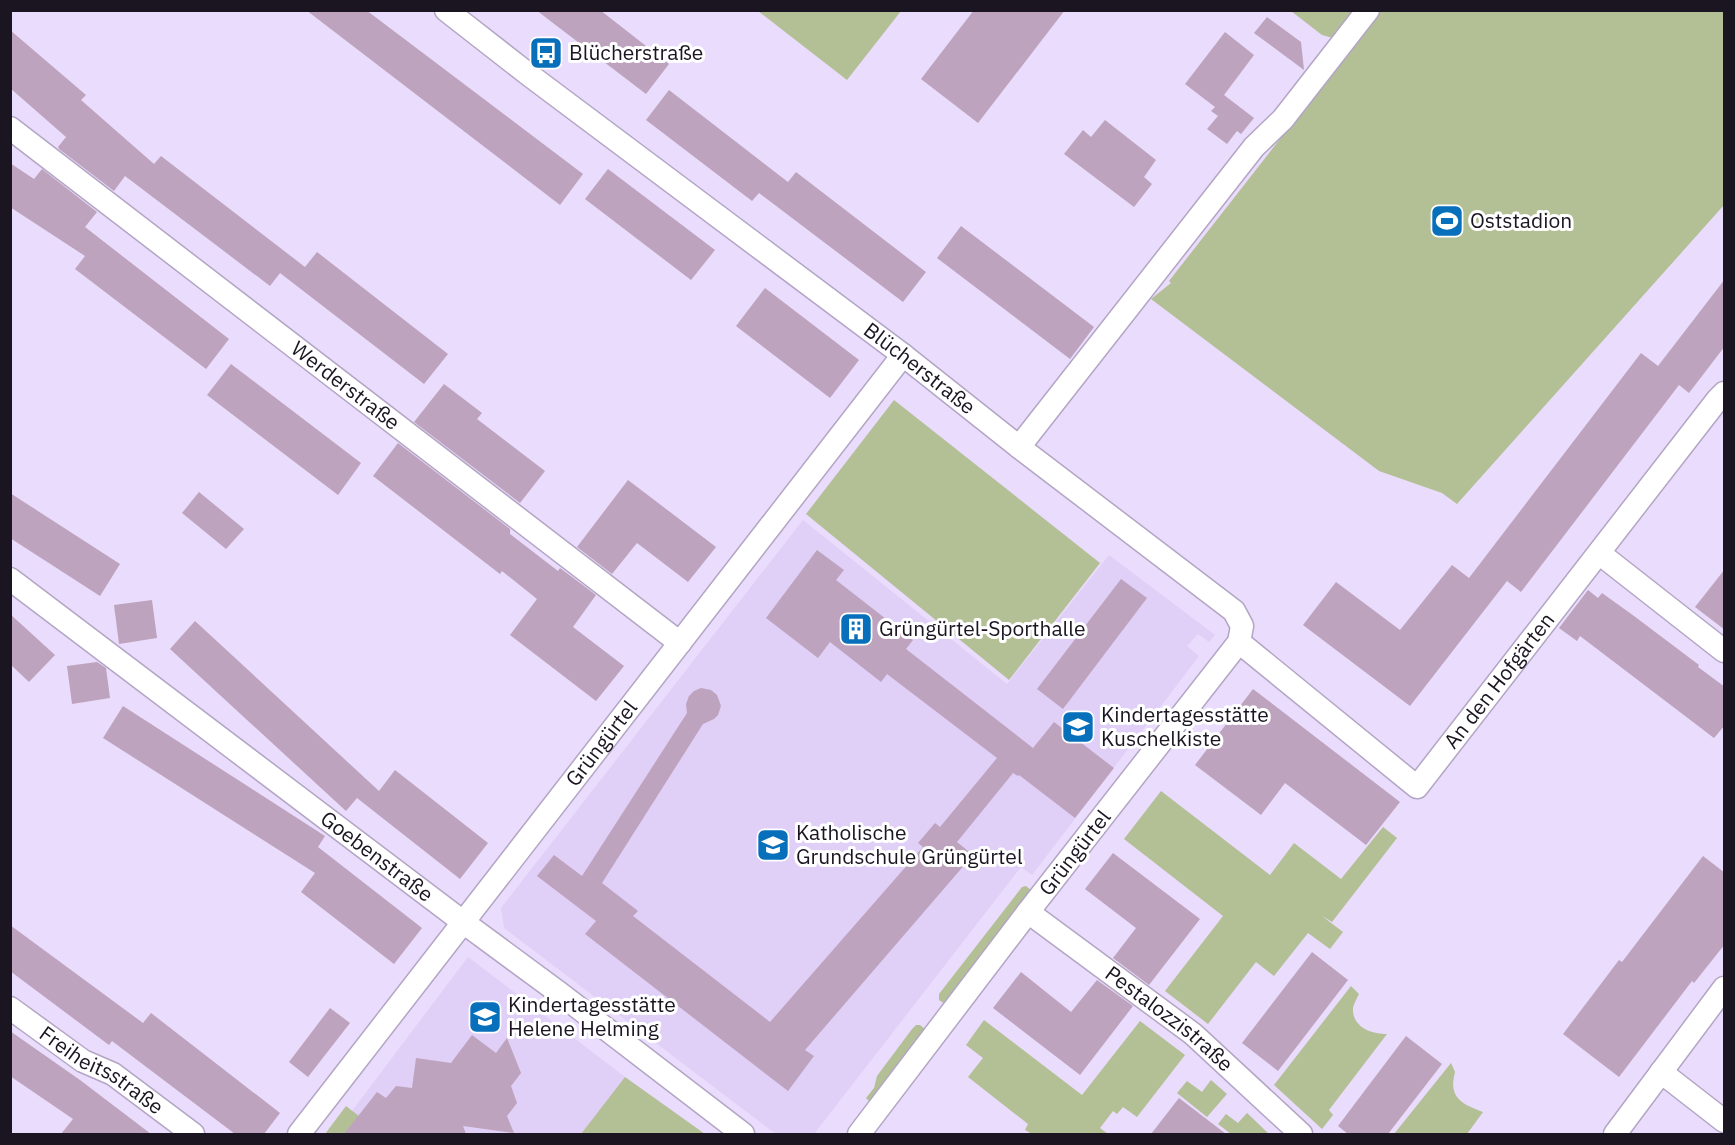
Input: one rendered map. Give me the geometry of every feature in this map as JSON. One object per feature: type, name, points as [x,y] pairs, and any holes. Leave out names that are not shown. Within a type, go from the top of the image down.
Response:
[{"type":"street","name":"Blücherstraße","points":[[446,10],[903,355],[1234,612],[1240,634]]},
{"type":"street","points":[[1019,447],[1254,147],[1283,119],[1368,10]]},
{"type":"street","name":"Werderstraße","points":[[10,128],[680,643]]},
{"type":"street","name":"Grüngürtel","points":[[299,1134],[903,355]]},
{"type":"street","name":"An den Hofgärten","points":[[1240,634],[1417,787],[1722,398]]},
{"type":"street","points":[[1599,554],[1725,651]]},
{"type":"street","name":"Goebenstraße","points":[[10,579],[558,992],[742,1134]]},
{"type":"street","name":"Grüngürtel","points":[[860,1134],[1240,634]]},
{"type":"street","name":"Pestalozzistraße","points":[[1028,912],[1193,1034],[1301,1134]]},
{"type":"street","points":[[1615,1134],[1725,988]]},
{"type":"street","name":"Freiheitsstraße","points":[[10,1008],[83,1061],[113,1074],[193,1134]]},
{"type":"street","points":[[1661,1072],[1725,1121]]},
{"type":"shaded area","name":"Katholische Grundschule Grüngürtel","points":[[803,520],[1007,684],[1109,555],[1215,635],[1209,642],[1198,634],[1187,646],[1199,656],[1032,875],[1021,867],[814,1134],[776,1134],[504,928],[501,908]]},
{"type":"shaded area","name":"Kindertagesstätte Helene Helming","points":[[468,957],[625,1077],[581,1134],[382,1134],[352,1111]]},
{"type":"green space","points":[[758,11],[901,11],[847,80]]},
{"type":"green space","points":[[1291,11],[1355,11],[1333,38],[1322,35]]},
{"type":"green space","name":"Oststadion","points":[[1380,11],[1724,11],[1724,205],[1457,504],[1442,493],[1379,471],[1151,299],[1171,283],[1169,281]]},
{"type":"green space","points":[[894,400],[1100,563],[1009,680],[806,514]]},
{"type":"green space","points":[[1161,791],[1270,875],[1294,843],[1341,879],[1383,827],[1397,838],[1332,922],[1322,916],[1343,932],[1330,949],[1308,933],[1274,976],[1256,962],[1208,1024],[1165,991],[1223,916],[1124,839]]},
{"type":"green space","points":[[1026,886],[1032,891],[945,1004],[939,1000],[939,994],[1022,887]]},
{"type":"green space","points":[[1351,986],[1359,994],[1353,1008],[1359,1025],[1375,1033],[1387,1034],[1329,1110],[1333,1115],[1322,1129],[1274,1085]]},
{"type":"green space","points":[[984,1020],[1082,1095],[1140,1021],[1185,1055],[1137,1117],[1123,1107],[1117,1114],[1113,1111],[1100,1128],[1108,1134],[1032,1134],[1025,1130],[1028,1124],[968,1077],[983,1058],[966,1045]]},
{"type":"green space","points":[[916,1025],[926,1030],[870,1102],[866,1098],[874,1088],[877,1076]]},
{"type":"green space","points":[[1451,1063],[1455,1072],[1453,1088],[1458,1099],[1483,1112],[1467,1134],[1394,1134]]},
{"type":"green space","points":[[625,1077],[705,1134],[581,1134]]},
{"type":"green space","points":[[1211,1080],[1227,1094],[1207,1117],[1177,1093],[1187,1081],[1202,1092]]},
{"type":"green space","points":[[346,1106],[382,1134],[325,1134]]},
{"type":"green space","points":[[1247,1113],[1269,1134],[1231,1134],[1218,1124],[1226,1114],[1238,1123]]},
{"type":"building","points":[[306,10],[366,10],[583,174],[560,205]]},
{"type":"building","points":[[536,10],[600,10],[669,64],[646,94]]},
{"type":"building","points":[[974,10],[1065,10],[978,123],[921,79]]},
{"type":"building","points":[[1267,17],[1301,42],[1304,70],[1254,33]]},
{"type":"building","points":[[10,30],[86,95],[81,100],[154,164],[161,156],[305,267],[317,252],[448,354],[424,384],[280,273],[270,286],[125,176],[114,191],[59,149],[58,147],[66,137],[10,88]]},
{"type":"building","points":[[1225,32],[1254,55],[1224,95],[1254,118],[1241,134],[1237,131],[1227,144],[1207,129],[1218,116],[1211,111],[1215,107],[1185,84]]},
{"type":"building","points":[[669,90],[788,182],[796,172],[926,272],[903,302],[759,193],[752,201],[646,120]]},
{"type":"building","points":[[1105,120],[1156,160],[1144,177],[1152,184],[1134,207],[1064,154],[1083,130],[1091,137]]},
{"type":"building","points":[[10,163],[34,179],[42,169],[97,212],[85,227],[229,339],[206,369],[75,269],[85,256],[10,207]]},
{"type":"building","points":[[608,169],[715,250],[691,280],[585,199]]},
{"type":"building","points":[[961,226],[1094,327],[1070,359],[937,258]]},
{"type":"building","points":[[1725,279],[1725,346],[1689,393],[1679,385],[1521,592],[1507,581],[1410,706],[1303,625],[1336,582],[1400,630],[1452,565],[1469,578],[1641,353],[1658,366]]},
{"type":"building","points":[[765,288],[859,360],[830,398],[736,326]]},
{"type":"building","points":[[231,364],[361,463],[338,495],[207,395]]},
{"type":"building","points":[[444,384],[482,413],[477,419],[545,471],[520,503],[414,422]]},
{"type":"building","points":[[398,443],[510,529],[510,534],[558,571],[560,568],[596,595],[573,627],[624,666],[596,701],[510,635],[537,599],[502,571],[500,574],[373,476]]},
{"type":"building","points":[[628,480],[716,547],[688,582],[637,543],[612,574],[577,547]]},
{"type":"building","points":[[199,492],[244,529],[226,549],[182,513]]},
{"type":"building","points":[[10,493],[120,564],[100,596],[10,538]]},
{"type":"building","points":[[817,550],[844,570],[836,580],[913,640],[906,649],[1033,748],[1054,722],[1114,768],[1075,818],[1019,775],[1013,773],[957,842],[973,855],[805,1050],[814,1056],[788,1091],[585,934],[596,921],[537,876],[554,855],[582,876],[687,713],[686,704],[689,696],[701,688],[711,690],[717,695],[721,706],[718,715],[703,724],[602,883],[638,911],[633,916],[770,1022],[923,847],[918,843],[935,823],[940,827],[997,758],[887,674],[881,682],[830,642],[818,658],[766,618]]},
{"type":"building","points":[[1725,569],[1725,630],[1695,607]]},
{"type":"building","points":[[1121,579],[1147,598],[1063,709],[1037,689]]},
{"type":"building","points":[[1588,590],[1598,598],[1602,593],[1725,687],[1725,725],[1714,738],[1580,636],[1577,641],[1559,628]]},
{"type":"building","points":[[152,600],[157,638],[119,644],[114,605]]},
{"type":"building","points":[[10,614],[55,655],[29,682],[10,664]]},
{"type":"building","points":[[195,621],[379,791],[395,770],[488,843],[460,879],[357,798],[346,811],[170,649]]},
{"type":"building","points":[[97,662],[106,668],[110,698],[72,704],[67,666]]},
{"type":"building","points":[[1253,689],[1400,802],[1366,845],[1285,783],[1261,815],[1195,765]]},
{"type":"building","points":[[123,706],[325,836],[318,847],[422,928],[394,964],[301,892],[315,873],[103,738]]},
{"type":"building","points":[[1113,853],[1200,919],[1149,985],[1113,958],[1136,928],[1085,889]]},
{"type":"building","points":[[1703,856],[1725,873],[1725,944],[1694,983],[1692,981],[1619,1077],[1563,1034],[1619,960],[1622,962]]},
{"type":"building","points":[[10,925],[143,1023],[151,1013],[280,1113],[264,1134],[235,1134],[112,1041],[109,1045],[10,971]]},
{"type":"building","points":[[1312,952],[1348,980],[1278,1071],[1242,1043]]},
{"type":"building","points":[[1021,972],[1071,1012],[1097,980],[1133,1006],[1080,1075],[993,1008]]},
{"type":"building","points":[[330,1008],[350,1023],[308,1077],[289,1062]]},
{"type":"building","points":[[10,1031],[151,1134],[61,1134],[73,1119],[10,1076]]},
{"type":"building","points":[[472,1035],[496,1053],[507,1038],[521,1073],[511,1086],[517,1103],[507,1116],[514,1133],[463,1126],[466,1134],[344,1134],[377,1092],[386,1098],[396,1086],[412,1088],[416,1058],[451,1063]]},
{"type":"building","points":[[1406,1036],[1442,1064],[1388,1134],[1348,1134],[1338,1126]]},
{"type":"building","points":[[1179,1098],[1226,1134],[1151,1134]]},
{"type":"place","name":"Blücherstraße","points":[[546,53]]},
{"type":"place","name":"Oststadion","points":[[1447,221]]},
{"type":"place","name":"Grüngürtel-Sporthalle","points":[[856,629]]},
{"type":"place","name":"Kindertagesstätte Kuschelkiste","points":[[1078,727]]},
{"type":"place","name":"Katholische Grundschule Grüngürtel","points":[[773,845]]},
{"type":"place","name":"Kindertagesstätte Helene Helming","points":[[485,1017]]}]
